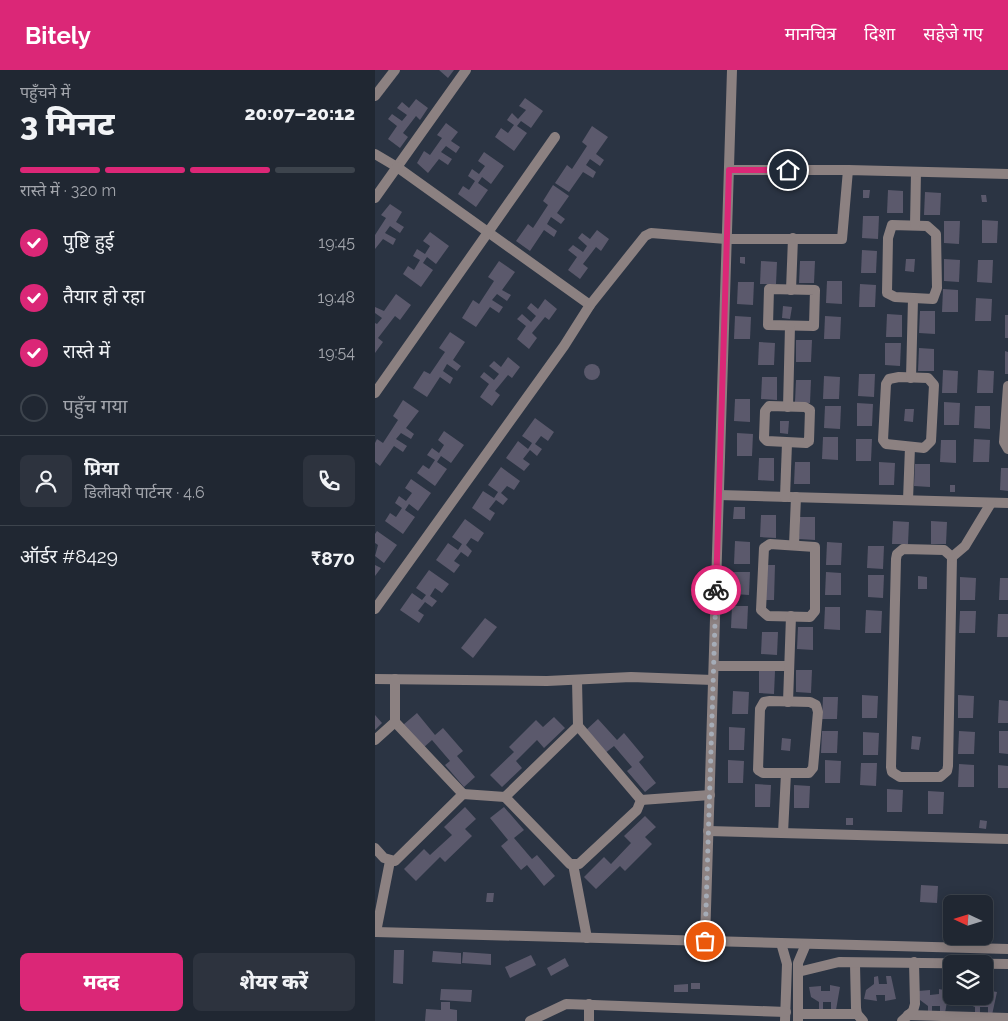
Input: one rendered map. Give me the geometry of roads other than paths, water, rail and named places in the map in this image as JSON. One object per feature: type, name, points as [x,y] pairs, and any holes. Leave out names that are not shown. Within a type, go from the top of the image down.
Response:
[{"type":"street","points":[[375,96],[395,70]]},
{"type":"street","points":[[375,198],[467,70]]},
{"type":"street","points":[[705,941],[732,70]]},
{"type":"street","points":[[375,393],[555,137]]},
{"type":"street","points":[[375,154],[397,167],[489,231],[590,305]]},
{"type":"street","points":[[729,170],[848,170],[1008,174]]},
{"type":"street","points":[[375,608],[565,346],[590,305],[645,236],[651,233],[726,239],[842,239],[848,170]]},
{"type":"street","points":[[915,225],[916,172]]},
{"type":"street","points":[[896,224],[931,228],[937,238],[937,288],[933,299],[913,299],[890,296],[885,289],[890,227],[896,224]]},
{"type":"street","points":[[791,290],[793,238]]},
{"type":"street","points":[[769,289],[815,290],[814,326],[790,326],[768,325],[769,289]]},
{"type":"street","points":[[911,378],[913,299]]},
{"type":"street","points":[[788,407],[790,326]]},
{"type":"street","points":[[928,378],[932,380],[934,385],[931,441],[924,448],[910,448],[893,447],[886,444],[883,440],[886,384],[889,379],[928,378]]},
{"type":"street","points":[[1008,386],[1004,442],[1008,449]]},
{"type":"street","points":[[769,406],[805,408],[811,413],[809,442],[787,443],[771,442],[765,438],[765,411],[769,406]]},
{"type":"street","points":[[787,443],[794,545]]},
{"type":"street","points":[[909,500],[910,448]]},
{"type":"street","points":[[719,495],[1008,503]]},
{"type":"street","points":[[952,557],[944,550],[903,549],[897,554],[891,767],[892,772],[900,777],[940,777],[947,771],[952,557],[965,546],[991,503]]},
{"type":"street","points":[[766,545],[794,545],[811,546],[817,551],[815,611],[810,617],[768,616],[761,610],[766,545]]},
{"type":"street","points":[[788,702],[791,616]]},
{"type":"street","points":[[715,666],[789,666]]},
{"type":"street","points":[[375,679],[577,680],[631,677],[713,680]]},
{"type":"street","points":[[395,679],[395,722],[463,794],[505,797],[570,864],[579,864],[637,810],[641,800]]},
{"type":"street","points":[[577,680],[578,726],[641,800]]},
{"type":"street","points":[[764,702],[788,702],[810,702],[816,705],[818,712],[811,771],[786,773],[760,772],[757,764],[761,704],[764,702]]},
{"type":"street","points":[[375,740],[395,722]]},
{"type":"street","points":[[505,797],[578,726]]},
{"type":"street","points":[[783,833],[786,773]]},
{"type":"street","points":[[375,848],[390,861],[395,862],[463,794]]},
{"type":"street","points":[[641,800],[710,795]]},
{"type":"street","points":[[709,831],[1008,839]]},
{"type":"street","points":[[390,861],[376,932],[1008,949]]},
{"type":"street","points":[[573,864],[587,938]]},
{"type":"street","points":[[530,1021],[566,1004],[785,1017],[787,964],[781,943]]},
{"type":"street","points":[[806,944],[798,963],[798,1018],[860,1018],[855,997],[855,964]]},
{"type":"street","points":[[798,972],[839,962],[855,964],[914,962],[1008,964]]},
{"type":"street","points":[[905,1018],[915,1004],[914,962]]},
{"type":"street","points":[[589,1004],[589,1021]]},
{"type":"street","points":[[905,1018],[1008,1018]]}]
